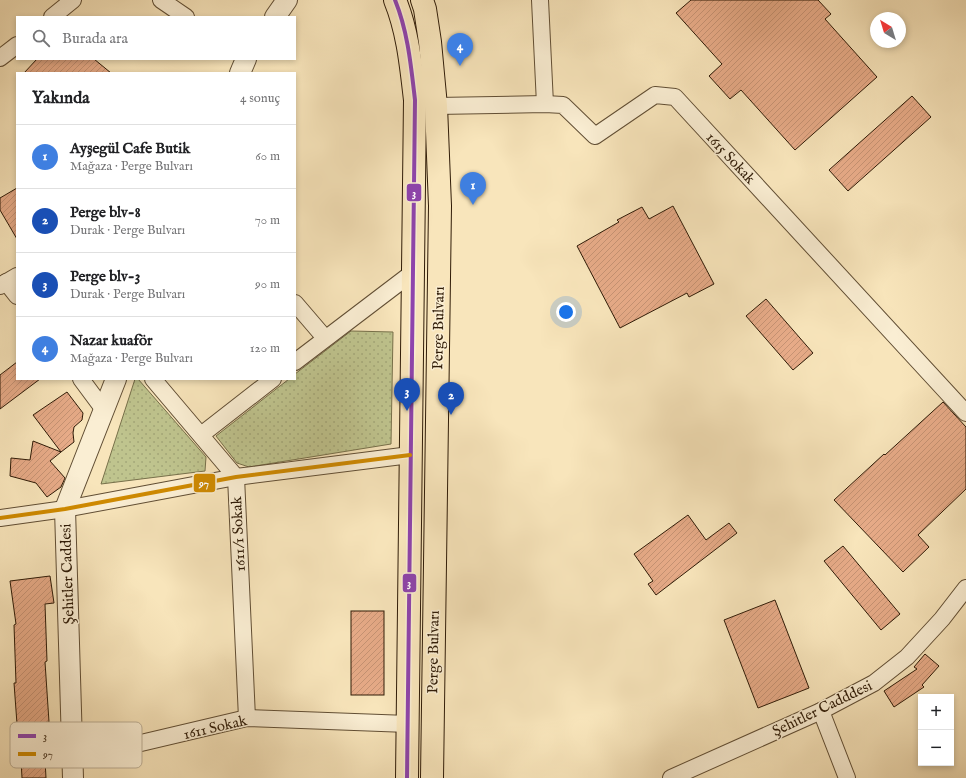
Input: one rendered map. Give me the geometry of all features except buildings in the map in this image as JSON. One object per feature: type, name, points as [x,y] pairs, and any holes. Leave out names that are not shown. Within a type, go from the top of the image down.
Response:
[{"type":"main road","name":"Perge Bulvarı","points":[[395,0],[399,9],[408,44],[415,100],[407,778]]},
{"type":"main road","name":"Perge Bulvarı","points":[[422,0],[425,9],[430,42],[436,106],[440,206],[432,778]]},
{"type":"street","points":[[53,16],[73,0]]},
{"type":"street","points":[[161,0],[185,16]]},
{"type":"street","points":[[276,16],[287,0]]},
{"type":"street","points":[[540,0],[545,104]]},
{"type":"street","points":[[0,58],[16,46]]},
{"type":"street","points":[[240,72],[246,60]]},
{"type":"street","name":"1615 Sokak","points":[[436,106],[563,105],[595,136],[655,95],[675,97],[966,413]]},
{"type":"street","points":[[296,361],[412,273]]},
{"type":"street","points":[[8,281],[16,294]]},
{"type":"street","points":[[296,304],[325,338]]},
{"type":"street","points":[[82,380],[104,410]]},
{"type":"street","name":"Şehitler Caddesi","points":[[72,722],[65,509],[116,380]]},
{"type":"street","name":"1611/1 Sokak","points":[[154,380],[236,477],[247,718]]},
{"type":"street","points":[[201,435],[272,380]]},
{"type":"street","points":[[0,518],[65,509],[236,477],[410,455]]},
{"type":"street","name":"Şehitler Cadddesi","points":[[671,778],[821,711],[874,683],[907,657],[942,619],[966,588]]},
{"type":"street","points":[[821,711],[847,778]]},
{"type":"street","name":"1611 Sokak","points":[[142,747],[247,718],[408,724]]},
{"type":"green space","points":[[351,331],[393,332],[391,444],[249,467],[237,463],[216,436],[288,380],[296,380],[296,373]]},
{"type":"green space","points":[[135,380],[139,380],[206,457],[205,471],[101,484]]},
{"type":"transit line","name":"3","points":[[395,0],[406,37],[415,100],[407,778]]},
{"type":"transit line","name":"97","points":[[0,518],[65,509],[236,477],[410,455]]},
{"type":"place","name":"Nazar kuaför","points":[[460,66]]},
{"type":"place","name":"Ayşegül Cafe Butik","points":[[473,205]]},
{"type":"place","name":"Perge blv-3","points":[[407,411]]},
{"type":"place","name":"Perge blv-8","points":[[451,415]]}]
